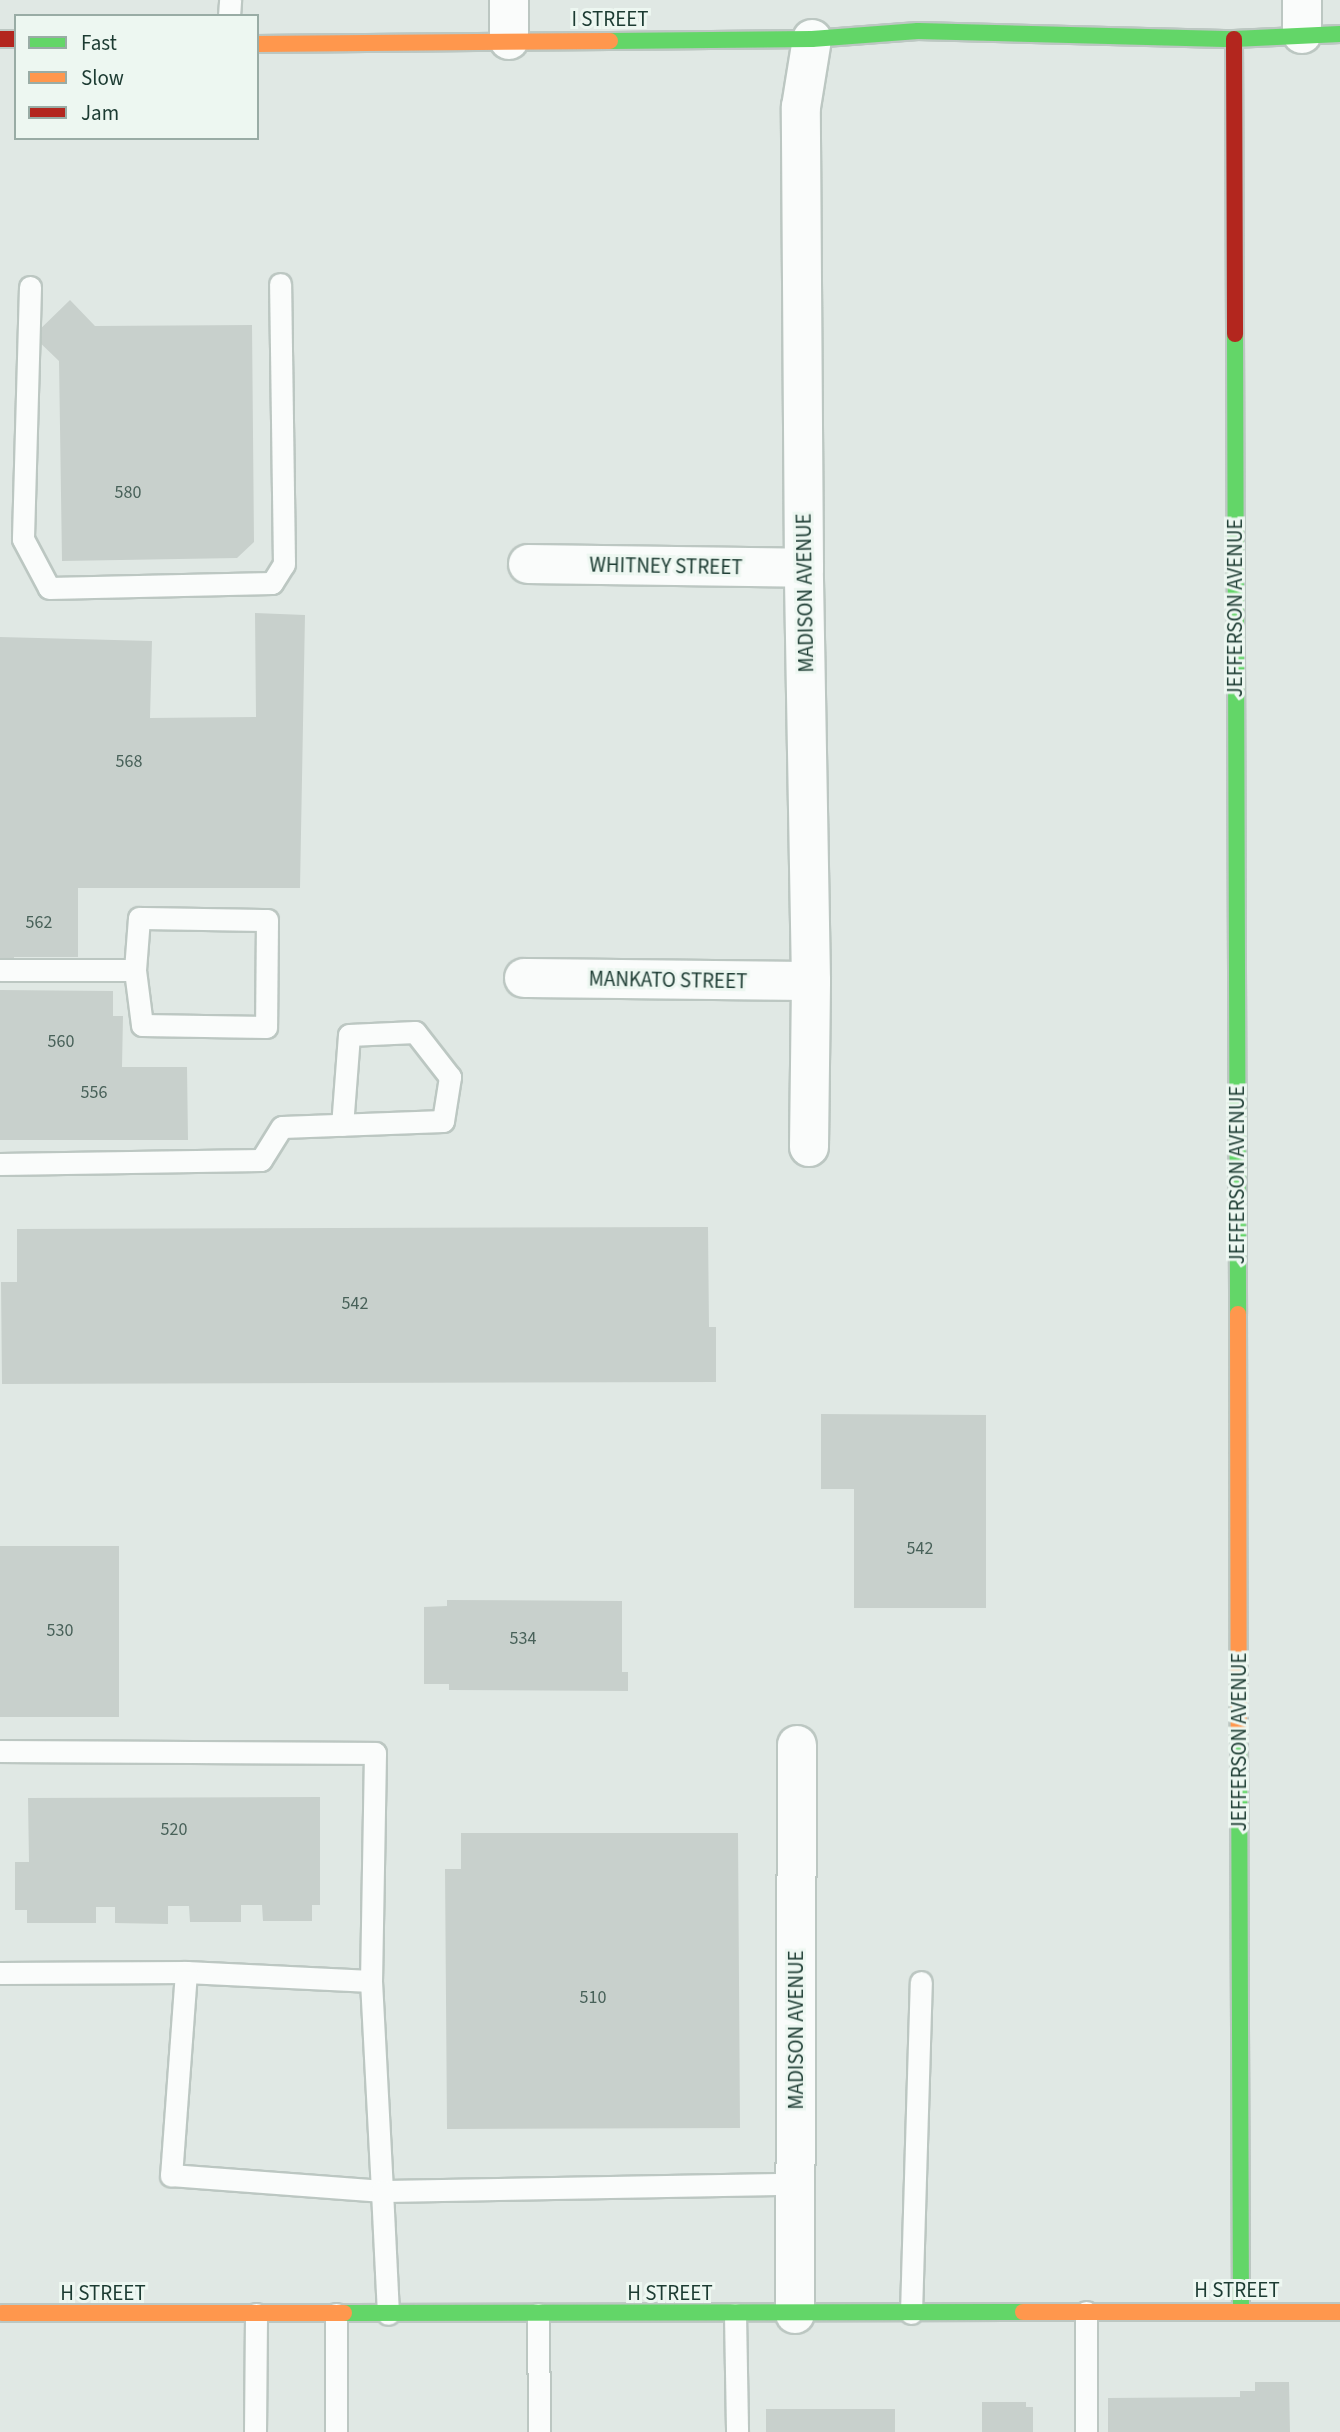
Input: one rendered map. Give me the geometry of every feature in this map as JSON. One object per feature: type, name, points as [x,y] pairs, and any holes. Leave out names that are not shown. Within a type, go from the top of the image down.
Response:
[{"type":"street","points":[[509,0],[509,40]]},
{"type":"street","name":"I STREET","points":[[259,44],[812,39],[918,31],[1234,40],[1302,17],[1340,34]]},
{"type":"street","name":"MADISON AVENUE","points":[[809,1147],[811,981],[804,568],[801,107],[812,39]]},
{"type":"street","name":"JEFFERSON AVENUE","points":[[1234,40],[1241,2310]]},
{"type":"street","name":"WHITNEY STREET","points":[[528,564],[804,568]]},
{"type":"street","name":"MANKATO STREET","points":[[524,978],[811,981]]},
{"type":"street","name":"MADISON AVENUE","points":[[795,2314],[797,1745]]},
{"type":"street","name":"H STREET","points":[[1,2314],[795,2314],[1241,2310],[1340,2312]]},
{"type":"lane","points":[[30,287],[23,539],[49,588],[272,583],[284,564],[280,284]]},
{"type":"lane","points":[[139,918],[267,920],[266,1027],[142,1025],[135,970],[139,918]]},
{"type":"lane","points":[[0,970],[135,970]]},
{"type":"lane","points":[[0,1164],[261,1160],[282,1127],[342,1125],[443,1121],[450,1077],[415,1032],[349,1035],[342,1125]]},
{"type":"lane","points":[[0,1751],[375,1754],[371,1981],[388,2314]]},
{"type":"lane","points":[[186,1972],[171,2175],[382,2191],[796,2184]]},
{"type":"lane","points":[[0,1973],[186,1972],[371,1981]]},
{"type":"lane","points":[[911,2313],[921,1982]]},
{"type":"lane","points":[[1086,2312],[1086,2432]]},
{"type":"lane","points":[[255,2432],[257,2314]]},
{"type":"lane","points":[[336,2314],[336,2432]]},
{"type":"lane","points":[[538,2314],[539,2432]]},
{"type":"lane","points":[[735,2314],[737,2432]]},
{"type":"building","points":[[70,300],[95,326],[252,325],[254,542],[237,558],[62,561],[59,361],[33,336]]},
{"type":"building","points":[[255,613],[305,615],[300,888],[78,888],[78,957],[14,957],[14,965],[0,964],[0,637],[152,641],[150,718],[256,717]]},
{"type":"building","points":[[0,990],[113,991],[113,1016],[123,1016],[122,1067],[187,1067],[188,1140],[0,1140]]},
{"type":"building","points":[[708,1227],[709,1327],[716,1327],[716,1382],[2,1384],[1,1282],[17,1282],[17,1229]]},
{"type":"building","points":[[821,1414],[986,1415],[986,1608],[854,1608],[854,1489],[821,1489]]},
{"type":"building","points":[[0,1546],[119,1546],[119,1717],[0,1717]]},
{"type":"building","points":[[447,1600],[622,1601],[622,1672],[628,1672],[628,1691],[449,1690],[449,1684],[424,1684],[424,1607],[447,1606]]},
{"type":"building","points":[[320,1797],[320,1905],[312,1905],[312,1921],[263,1921],[262,1905],[241,1905],[241,1922],[190,1922],[189,1906],[168,1906],[168,1924],[115,1923],[115,1907],[96,1907],[96,1923],[27,1923],[27,1910],[15,1910],[15,1862],[29,1862],[28,1798]]},
{"type":"building","points":[[461,1833],[738,1833],[740,2128],[447,2129],[445,1869],[461,1869]]},
{"type":"building","points":[[1255,2382],[1289,2382],[1290,2432],[1108,2432],[1108,2398],[1240,2397],[1240,2391],[1255,2391]]},
{"type":"building","points":[[982,2402],[1026,2402],[1026,2407],[1033,2407],[1033,2432],[982,2432]]},
{"type":"building","points":[[766,2409],[895,2409],[895,2432],[766,2432]]},
{"type":"traffic: fast","points":[[610,41],[812,39],[918,31],[1234,39],[1340,34]]},
{"type":"traffic: fast","points":[[1235,334],[1238,1314]]},
{"type":"traffic: fast","points":[[1239,1739],[1241,2310]]},
{"type":"traffic: fast","points":[[344,2313],[1023,2312]]},
{"type":"traffic: slow","points":[[259,44],[610,41]]},
{"type":"traffic: slow","points":[[1238,1314],[1239,1739]]},
{"type":"traffic: slow","points":[[1023,2312],[1340,2312]]},
{"type":"traffic: slow","points":[[2,2313],[344,2313]]},
{"type":"traffic: jam","points":[[0,39],[14,39]]},
{"type":"traffic: jam","points":[[1234,39],[1235,334]]}]
